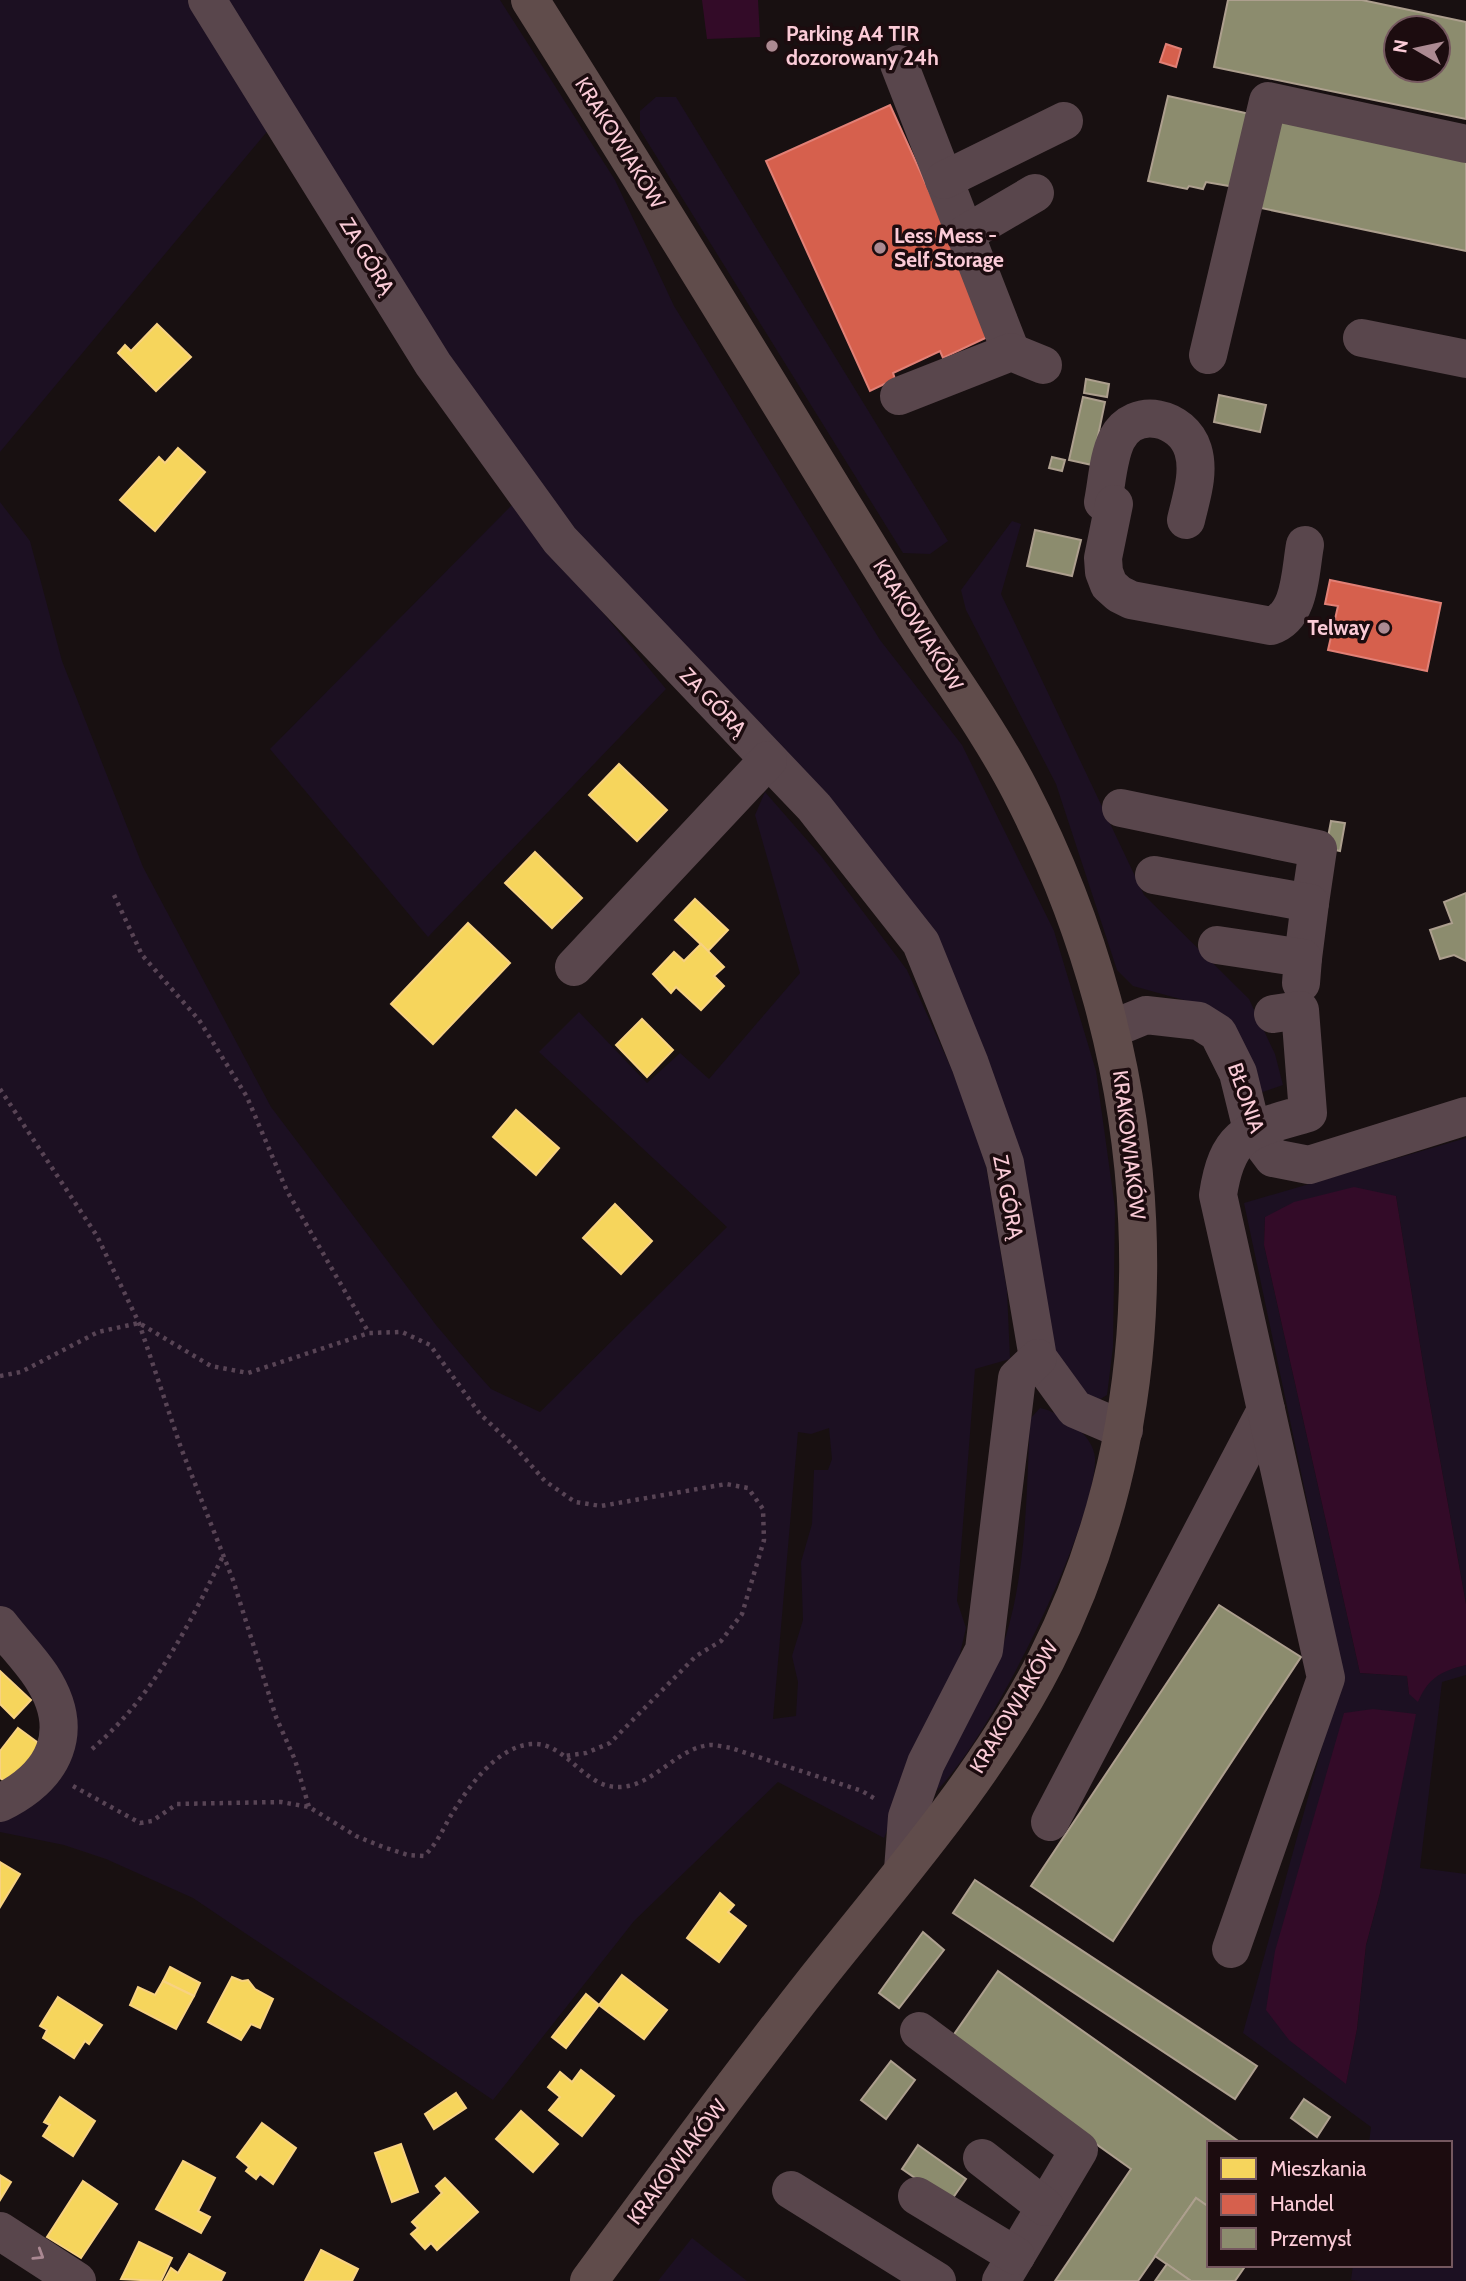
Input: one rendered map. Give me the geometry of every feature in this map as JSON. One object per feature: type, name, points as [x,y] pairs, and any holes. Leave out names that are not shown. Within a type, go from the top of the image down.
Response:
[{"type":"main road","name":"KRAKOWIAKÓW","points":[[530,0],[1018,786],[1068,897],[1112,1029],[1126,1105],[1140,1236],[1139,1309],[1124,1430],[1107,1505],[1082,1577],[1047,1658],[992,1752],[747,2069],[589,2281]]},
{"type":"street","name":"ZA GÓRĄ","points":[[207,0],[433,364],[560,540],[814,807],[921,943],[970,1064],[1005,1163],[1038,1358],[1075,1409],[1124,1430]]},
{"type":"street","points":[[900,65],[965,234],[1027,359],[900,396]]},
{"type":"street","points":[[1208,355],[1268,101],[1466,144]]},
{"type":"street","points":[[944,180],[1064,121]]},
{"type":"street","points":[[965,234],[1035,193]]},
{"type":"street","points":[[1362,338],[1466,359]]},
{"type":"street","points":[[1186,520],[1194,482],[1193,448],[1173,424],[1159,418],[1144,418],[1129,425],[1118,436],[1113,450],[1103,558],[1109,585],[1131,600],[1271,626],[1280,623],[1293,609],[1305,545]]},
{"type":"street","points":[[574,967],[768,760]]},
{"type":"street","points":[[1121,808],[1322,834],[1303,958],[1286,1012],[1308,1113],[1252,1130],[1236,1142],[1227,1157],[1218,1195],[1326,1678],[1231,1949]]},
{"type":"street","points":[[1154,875],[1310,903]]},
{"type":"street","points":[[1217,945],[1303,958]]},
{"type":"street","name":"BŁONIA","points":[[1112,1029],[1146,1014],[1199,1021],[1217,1033],[1238,1073],[1252,1130],[1273,1158],[1309,1166],[1466,1116]]},
{"type":"street","points":[[903,1870],[907,1817],[926,1763],[984,1650],[1017,1378],[1038,1358]]},
{"type":"street","points":[[1050,1822],[1266,1410]]},
{"type":"street","points":[[0,1625],[42,1677],[56,1710],[58,1728],[54,1754],[44,1773],[22,1792],[0,1803]]},
{"type":"street","points":[[917,2196],[1008,2269],[1079,2150],[919,2031]]},
{"type":"street","points":[[982,2158],[1045,2207]]},
{"type":"street","points":[[791,2190],[937,2281]]},
{"type":"street","points":[[0,2231],[77,2281]]},
{"type":"path","points":[[114,895],[142,955],[199,1020],[247,1097],[287,1191],[369,1333]]},
{"type":"path","points":[[0,1089],[97,1236],[139,1323],[181,1448],[258,1653],[276,1717],[295,1760],[309,1807]]},
{"type":"path","points":[[0,1376],[21,1372],[98,1332],[139,1323],[211,1366],[248,1373],[369,1333],[402,1332],[430,1345],[480,1415],[514,1446],[545,1480],[575,1502],[600,1506],[726,1483],[748,1488],[763,1509],[764,1540],[742,1614],[721,1641],[696,1656],[610,1743],[586,1753],[564,1756]]},
{"type":"path","points":[[89,1752],[118,1726],[170,1659],[223,1554]]},
{"type":"path","points":[[44,1773],[59,1777],[125,1818],[140,1824],[152,1821],[177,1804],[281,1802],[309,1807],[356,1836],[408,1855],[424,1856],[436,1846],[452,1813],[473,1783],[499,1757],[520,1745],[542,1743],[564,1756],[593,1780],[617,1788],[637,1784],[671,1762],[710,1745],[731,1748],[862,1791],[907,1817]]},
{"type":"shaded area","points":[[0,0],[190,0],[270,128],[0,452]]},
{"type":"shaded area","points":[[221,0],[500,0],[615,180],[674,306],[880,640],[962,745],[1054,931],[1096,1071],[1115,1208],[1113,1347],[1107,1395],[1090,1405],[1051,1366],[922,925],[559,515],[443,361]]},
{"type":"shaded area","points":[[702,0],[758,0],[760,37],[707,39]]},
{"type":"shaded area","points":[[656,97],[676,97],[948,541],[930,554],[903,553],[640,130],[640,111]]},
{"type":"shaded area","points":[[0,502],[30,541],[62,661],[143,867],[271,1107],[436,1325],[475,1371],[491,1389],[540,1412],[727,1227],[539,1052],[579,1012],[647,1083],[680,1053],[709,1079],[800,973],[755,815],[765,792],[821,856],[907,970],[952,1070],[983,1148],[1007,1290],[1010,1359],[975,1369],[957,1601],[966,1628],[955,1675],[884,1838],[778,1782],[634,1921],[493,2100],[193,1898],[106,1859],[64,1845],[0,1832],[0,1818],[63,1769],[0,1607]],"holes":[[[829,1428],[832,1459],[828,1470],[814,1470],[812,1524],[801,1562],[803,1620],[792,1656],[798,1682],[796,1716],[773,1719],[798,1432],[811,1434]]]},
{"type":"shaded area","points":[[513,504],[666,689],[428,937],[270,749]]},
{"type":"shaded area","points":[[1012,521],[1021,524],[1001,594],[1144,895],[1249,999],[1275,1054],[1283,1085],[1257,1094],[1202,1005],[1133,986],[1117,970],[1056,784],[966,610],[961,590]]},
{"type":"shaded area","points":[[1466,1138],[1466,1604],[1396,1196],[1265,1217],[1264,1245],[1360,1673],[1407,1676],[1409,1694],[1442,1671],[1466,1665],[1466,1675],[1442,1682],[1420,1868],[1466,1874],[1466,2281],[1351,2280],[1353,2267],[1452,2267],[1452,2141],[1369,2141],[1371,2127],[1243,2033],[1343,1671],[1244,1203]],"holes":[[[1373,1709],[1392,1829],[1380,1893],[1366,1945],[1357,2029],[1346,2083]]]},
{"type":"shaded area","points":[[1354,1187],[1396,1196],[1466,1604],[1466,1665],[1436,1677],[1426,1687],[1418,1702],[1409,1694],[1407,1676],[1360,1673],[1264,1245],[1265,1217],[1294,1202]]},
{"type":"shaded area","points":[[1040,1408],[1057,1414],[1075,1426],[1089,1441],[1095,1458],[1091,1490],[1057,1586],[1003,1694],[948,1778],[925,1800],[979,1701],[1006,1637],[1023,1545],[1030,1419]]},
{"type":"shaded area","points":[[1373,1709],[1416,1714],[1380,1893],[1366,1945],[1357,2029],[1346,2084],[1289,2040],[1266,2010],[1275,1951],[1344,1713]]},
{"type":"shaded area","points":[[692,2238],[747,2281],[658,2281]]},
{"type":"building: Mieszkania","points":[[157,324],[191,357],[156,391],[118,353],[125,345],[131,351]]},
{"type":"building: Mieszkania","points":[[178,448],[205,472],[155,531],[120,500],[159,457],[165,463]]},
{"type":"building: Mieszkania","points":[[619,764],[667,810],[637,841],[589,795]]},
{"type":"building: Mieszkania","points":[[535,852],[582,898],[552,928],[505,883]]},
{"type":"building: Mieszkania","points":[[695,899],[728,930],[708,951],[675,920]]},
{"type":"building: Mieszkania","points":[[468,923],[510,963],[433,1044],[391,1004]]},
{"type":"building: Mieszkania","points":[[701,944],[724,967],[714,976],[724,986],[701,1010],[676,987],[671,993],[653,974],[674,952],[684,961]]},
{"type":"building: Mieszkania","points":[[642,1019],[673,1050],[647,1077],[616,1045]]},
{"type":"building: Mieszkania","points":[[516,1110],[559,1148],[536,1175],[493,1137]]},
{"type":"building: Mieszkania","points":[[615,1204],[652,1241],[621,1274],[583,1238]]},
{"type":"building: Mieszkania","points":[[0,1671],[31,1700],[14,1718],[0,1704]]},
{"type":"building: Mieszkania","points":[[18,1728],[41,1745],[11,1786],[0,1778],[0,1751]]},
{"type":"building: Mieszkania","points":[[0,1862],[20,1874],[0,1907]]},
{"type":"building: Mieszkania","points":[[720,1893],[734,1905],[728,1912],[746,1926],[719,1962],[687,1938]]},
{"type":"building: Mieszkania","points":[[170,1967],[200,1983],[194,1996],[163,1981]]},
{"type":"building: Mieszkania","points":[[622,1975],[667,2010],[644,2039],[599,2005]]},
{"type":"building: Mieszkania","points":[[232,1977],[248,1980],[255,1989],[273,1999],[260,2028],[251,2024],[241,2040],[208,2022]]},
{"type":"building: Mieszkania","points":[[163,1981],[194,1996],[176,2029],[130,2005],[138,1987],[155,1995]]},
{"type":"building: Mieszkania","points":[[586,1994],[599,2005],[566,2048],[552,2037]]},
{"type":"building: Mieszkania","points":[[58,1997],[102,2025],[89,2044],[85,2041],[74,2058],[43,2038],[47,2030],[40,2026]]},
{"type":"building: Mieszkania","points":[[581,2070],[614,2096],[582,2136],[549,2110],[560,2097],[548,2087],[560,2072],[572,2082]]},
{"type":"building: Mieszkania","points":[[456,2093],[466,2108],[434,2129],[425,2114]]},
{"type":"building: Mieszkania","points":[[60,2097],[95,2121],[73,2156],[43,2136],[50,2125],[44,2122]]},
{"type":"building: Mieszkania","points":[[521,2111],[558,2144],[533,2172],[496,2139]]},
{"type":"building: Mieszkania","points":[[262,2123],[296,2148],[273,2184],[260,2174],[256,2179],[246,2171],[249,2167],[237,2157]]},
{"type":"building: Mieszkania","points":[[401,2144],[418,2192],[392,2202],[375,2153]]},
{"type":"building: Mieszkania","points":[[183,2161],[215,2178],[198,2211],[210,2217],[201,2233],[156,2209]]},
{"type":"building: Mieszkania","points":[[0,2175],[11,2182],[0,2200]]},
{"type":"building: Mieszkania","points":[[445,2178],[478,2212],[437,2250],[431,2243],[425,2249],[411,2234],[418,2228],[412,2222],[442,2193],[436,2186]]},
{"type":"building: Mieszkania","points":[[83,2181],[117,2204],[81,2258],[47,2237]]},
{"type":"building: Mieszkania","points":[[139,2242],[172,2258],[161,2281],[121,2279]]},
{"type":"building: Mieszkania","points":[[321,2250],[358,2269],[352,2281],[305,2281]]},
{"type":"building: Mieszkania","points":[[189,2254],[225,2273],[221,2281],[164,2281],[171,2268],[178,2273]]},
{"type":"building: Handel","points":[[1166,44],[1181,49],[1176,67],[1160,62]]},
{"type":"building: Handel","name":"Less Mess - Self Storage","points":[[890,105],[994,334],[943,358],[940,351],[893,373],[895,379],[870,391],[766,161]]},
{"type":"building: Handel","name":"Telway","points":[[1330,580],[1441,603],[1427,671],[1328,650],[1338,606],[1325,604]]},
{"type":"building: Przemysł","points":[[1228,0],[1362,0],[1428,14],[1382,14],[1382,84],[1452,84],[1452,19],[1466,22],[1466,119],[1214,67]]},
{"type":"building: Przemysł","points":[[1168,96],[1250,114],[1235,187],[1206,182],[1203,189],[1189,186],[1187,189],[1148,181]]},
{"type":"building: Przemysł","points":[[1279,118],[1466,156],[1466,251],[1261,208]]},
{"type":"building: Przemysł","points":[[1086,379],[1109,384],[1107,397],[1084,393]]},
{"type":"building: Przemysł","points":[[1219,395],[1266,405],[1260,432],[1214,422]]},
{"type":"building: Przemysł","points":[[1083,397],[1105,402],[1092,465],[1069,460]]},
{"type":"building: Przemysł","points":[[1052,457],[1065,460],[1062,471],[1049,468]]},
{"type":"building: Przemysł","points":[[1035,530],[1081,540],[1072,576],[1027,566]]},
{"type":"building: Przemysł","points":[[1331,821],[1345,823],[1340,851],[1326,848]]},
{"type":"building: Przemysł","points":[[1466,893],[1466,961],[1454,955],[1440,959],[1430,930],[1452,923],[1444,902]]},
{"type":"building: Przemysł","points":[[1219,1605],[1301,1657],[1113,1941],[1031,1886]]},
{"type":"building: Przemysł","points":[[975,1880],[1257,2066],[1235,2099],[953,1913]]},
{"type":"building: Przemysł","points":[[923,1932],[944,1950],[899,2008],[879,1993]]},
{"type":"building: Przemysł","points":[[998,1971],[1238,2141],[1207,2141],[1207,2206],[1196,2198],[1138,2281],[1055,2281],[1131,2169],[950,2040]]},
{"type":"building: Przemysł","points":[[891,2061],[915,2080],[886,2119],[861,2100]]},
{"type":"building: Przemysł","points":[[1304,2099],[1330,2117],[1317,2137],[1291,2118]]},
{"type":"building: Przemysł","points":[[918,2145],[966,2179],[950,2202],[902,2169]]},
{"type":"building: Przemysł","points":[[1196,2198],[1207,2206],[1207,2267],[1245,2267],[1235,2281],[1191,2281],[1155,2256]]},
{"type":"building: Przemysł","points":[[1167,2264],[1191,2281],[1155,2281]]},
{"type":"place","name":"Parking A4 TIR dozorowany 24h","points":[[772,46]]},
{"type":"place","name":"Less Mess - Self Storage","points":[[880,248]]},
{"type":"place","name":"Telway","points":[[1384,628]]}]
